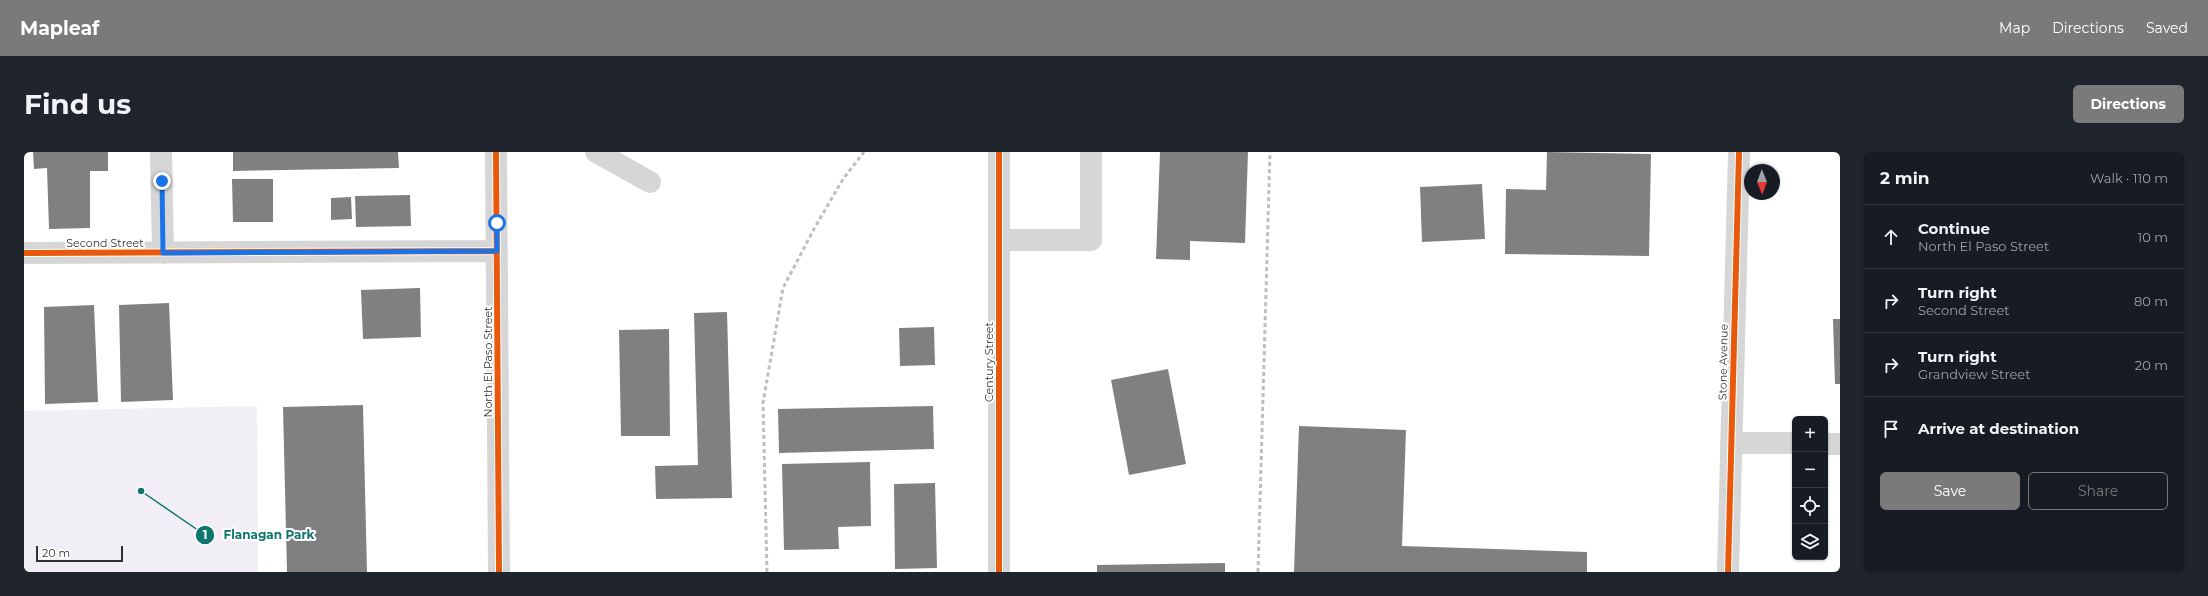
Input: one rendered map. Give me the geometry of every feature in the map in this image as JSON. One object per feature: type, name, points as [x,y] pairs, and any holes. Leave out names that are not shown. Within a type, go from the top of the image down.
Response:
[{"type":"street","points":[[161,152],[163,253]]},
{"type":"street","name":"North El Paso Street","points":[[496,152],[499,572]]},
{"type":"street","points":[[596,152],[650,182]]},
{"type":"street","name":"Century Street","points":[[999,152],[999,572]]},
{"type":"street","points":[[999,240],[1091,240],[1091,152]]},
{"type":"street","name":"Stone Avenue","points":[[1728,572],[1739,152]]},
{"type":"street","name":"Second Street","points":[[24,253],[497,251]]},
{"type":"street","points":[[1731,443],[1792,443]]},
{"type":"street","points":[[1828,444],[1840,444]]},
{"type":"shaded area","points":[[257,406],[258,572],[24,572],[24,411]]},
{"type":"building","points":[[33,152],[108,152],[108,171],[90,171],[90,228],[49,229],[47,168],[34,169]]},
{"type":"building","points":[[233,152],[398,152],[399,168],[233,171]]},
{"type":"building","points":[[1160,152],[1248,152],[1245,243],[1190,241],[1190,260],[1156,259]]},
{"type":"building","points":[[1547,152],[1651,154],[1649,256],[1505,254],[1506,189],[1546,190]]},
{"type":"building","points":[[232,179],[273,179],[273,222],[233,222]]},
{"type":"building","points":[[1482,184],[1485,239],[1422,242],[1420,187]]},
{"type":"building","points":[[410,195],[411,226],[356,227],[355,196]]},
{"type":"building","points":[[351,197],[352,219],[331,220],[331,198]]},
{"type":"building","points":[[420,288],[421,337],[363,339],[361,290]]},
{"type":"building","points":[[169,303],[173,400],[121,402],[119,305]]},
{"type":"building","points":[[94,305],[98,402],[45,404],[44,307]]},
{"type":"building","points":[[727,312],[732,498],[656,499],[655,466],[698,465],[694,313]]},
{"type":"building","points":[[1833,319],[1840,319],[1840,384],[1835,384]]},
{"type":"building","points":[[934,327],[935,365],[900,366],[899,328]]},
{"type":"building","points":[[669,329],[670,436],[621,436],[619,330]]},
{"type":"building","points":[[1168,369],[1186,464],[1129,475],[1111,380]]},
{"type":"building","points":[[363,405],[367,572],[287,572],[283,407]]},
{"type":"building","points":[[933,406],[934,449],[779,453],[778,409]]},
{"type":"building","points":[[1299,426],[1406,430],[1402,546],[1587,552],[1587,572],[1294,572]]},
{"type":"building","points":[[870,462],[871,526],[838,527],[839,549],[784,550],[782,464]]},
{"type":"building","points":[[935,483],[937,568],[895,569],[894,484]]},
{"type":"building","points":[[1225,563],[1225,572],[1097,572],[1097,565]]},
{"type":"railway","points":[[767,572],[763,403],[783,288],[814,229],[843,179],[864,152]]},
{"type":"railway","points":[[1258,572],[1270,152]]},
{"type":"cycle path","points":[[496,152],[499,572]]},
{"type":"cycle path","points":[[999,152],[999,572]]},
{"type":"cycle path","points":[[1728,572],[1739,152]]},
{"type":"cycle path","points":[[24,253],[497,251]]},
{"type":"place","name":"Flanagan Park","points":[[141,491]]},
{"type":"route","points":[[162,181],[163,253],[497,251],[497,223]]}]
